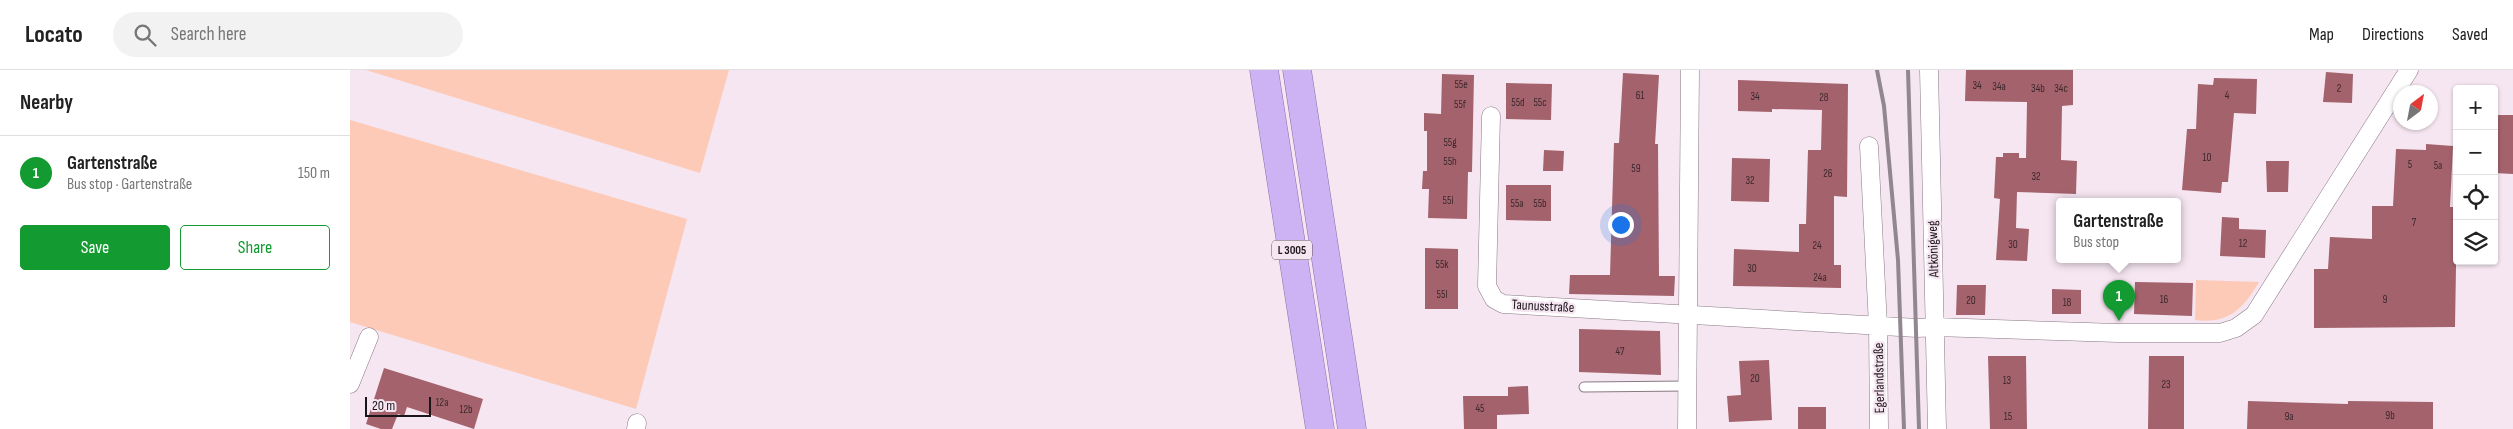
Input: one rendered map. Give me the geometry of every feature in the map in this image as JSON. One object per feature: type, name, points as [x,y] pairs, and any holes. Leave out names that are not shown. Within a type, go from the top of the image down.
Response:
[{"type":"highway","name":"L 3005","points":[[1264,70],[1320,429]]},
{"type":"highway","name":"L 3005","points":[[1297,70],[1352,429]]},
{"type":"street","points":[[1687,429],[1690,70]]},
{"type":"street","name":"Altkönigweg","points":[[1929,70],[1937,429]]},
{"type":"street","name":"Taunusstraße","points":[[1491,116],[1487,286],[1494,299],[1503,304],[1878,326],[2194,334],[2220,333],[2236,328],[2254,315],[2409,70]]},
{"type":"street","points":[[1870,146],[1878,326]]},
{"type":"street","name":"Egerlandstraße","points":[[1878,326],[1879,429]]},
{"type":"street","points":[[350,384],[369,337]]},
{"type":"lane","points":[[1584,388],[1688,386]]},
{"type":"shaded area","points":[[366,70],[729,70],[700,173]]},
{"type":"shaded area","points":[[350,120],[687,219],[636,409],[350,322]]},
{"type":"shaded area","points":[[2196,280],[2259,282],[2247,300],[2234,313],[2217,320],[2207,321],[2195,320]]},
{"type":"building","points":[[1966,70],[2073,70],[2073,105],[2062,106],[2061,160],[2077,161],[2076,194],[2017,192],[2016,228],[2029,229],[2027,261],[1996,260],[2000,199],[1994,198],[1996,157],[2003,157],[2003,153],[2019,153],[2019,158],[2026,158],[2027,102],[1965,101]]},
{"type":"building","points":[[2326,72],[2353,74],[2352,103],[2323,102]]},
{"type":"building","points":[[1623,73],[1659,75],[1655,144],[1658,144],[1659,276],[1675,276],[1674,296],[1569,294],[1570,275],[1610,275],[1614,143],[1619,143]]},
{"type":"building","points":[[1442,74],[1474,75],[1472,172],[1468,172],[1467,219],[1428,218],[1429,189],[1422,189],[1423,171],[1427,171],[1427,131],[1424,131],[1424,113],[1441,114]]},
{"type":"building","points":[[2214,78],[2257,79],[2256,114],[2234,113],[2228,182],[2222,182],[2221,193],[2182,190],[2187,129],[2196,129],[2198,84],[2213,85]]},
{"type":"building","points":[[1738,80],[1848,84],[1847,197],[1834,196],[1834,265],[1841,265],[1841,288],[1733,286],[1734,249],[1799,252],[1799,224],[1806,224],[1808,150],[1821,150],[1822,110],[1772,109],[1772,112],[1738,111]]},
{"type":"building","points":[[1506,83],[1552,84],[1551,120],[1506,119]]},
{"type":"building","points":[[2498,115],[2513,115],[2513,174],[2498,173]]},
{"type":"building","points":[[2426,144],[2453,146],[2450,207],[2453,207],[2453,265],[2456,265],[2455,327],[2314,328],[2314,269],[2328,269],[2330,237],[2372,239],[2372,206],[2393,206],[2396,149],[2426,150]]},
{"type":"building","points":[[1544,150],[1564,151],[1563,171],[1543,171]]},
{"type":"building","points":[[1732,158],[1770,159],[1769,202],[1731,201]]},
{"type":"building","points":[[2266,161],[2289,161],[2288,192],[2267,192]]},
{"type":"building","points":[[1506,185],[1551,185],[1551,221],[1506,220]]},
{"type":"building","points":[[2222,217],[2239,218],[2239,229],[2266,230],[2265,258],[2220,256]]},
{"type":"building","points":[[1425,248],[1458,249],[1458,309],[1425,309]]},
{"type":"building","points":[[2135,282],[2193,283],[2192,316],[2134,314]]},
{"type":"building","points":[[1957,285],[1986,285],[1985,315],[1956,315]]},
{"type":"building","points":[[2052,289],[2081,290],[2081,314],[2052,314]]},
{"type":"building","points":[[1579,329],[1660,331],[1661,375],[1579,372]]},
{"type":"building","points":[[1988,356],[2026,356],[2027,429],[1990,429]]},
{"type":"building","points":[[2149,356],[2184,356],[2184,429],[2148,429]]},
{"type":"building","points":[[1769,360],[1772,420],[1729,422],[1727,396],[1741,395],[1739,361]]},
{"type":"building","points":[[384,368],[483,399],[474,429],[407,407],[404,416],[398,414],[392,429],[381,429],[366,424]]},
{"type":"building","points":[[1528,386],[1529,414],[1497,415],[1497,429],[1464,429],[1463,396],[1508,396],[1508,387]]},
{"type":"building","points":[[2248,401],[2348,404],[2348,401],[2433,402],[2433,429],[2247,429]]},
{"type":"building","points":[[1798,407],[1826,407],[1826,429],[1798,429]]},
{"type":"railway","points":[[1877,70],[1884,106],[1898,260],[1904,429]]},
{"type":"railway","points":[[1908,70],[1919,429]]},
{"type":"place","name":"Gartenstraße","points":[[2119,321]]}]
